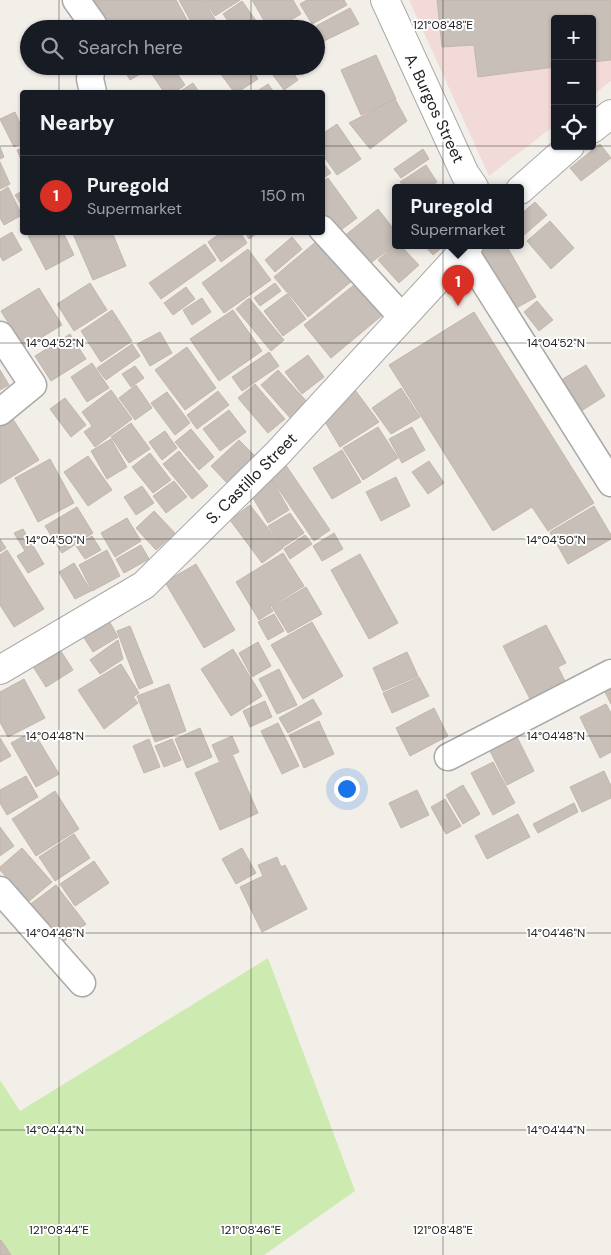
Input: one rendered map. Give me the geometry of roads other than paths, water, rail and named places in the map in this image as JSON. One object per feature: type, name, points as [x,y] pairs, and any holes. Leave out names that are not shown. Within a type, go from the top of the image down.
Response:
[{"type":"street","points":[[76,0],[90,20]]},
{"type":"street","name":"A. Burgos Street","points":[[385,0],[465,174],[472,184]]},
{"type":"street","points":[[91,75],[93,90]]},
{"type":"street","points":[[596,126],[611,114]]},
{"type":"street","points":[[524,186],[565,150]]},
{"type":"street","points":[[325,232],[402,318]]},
{"type":"street","name":"S. Castillo Street","points":[[0,670],[144,585],[278,453],[464,249]]},
{"type":"street","points":[[467,249],[611,483]]},
{"type":"street","points":[[0,335],[33,386],[0,412]]},
{"type":"street","points":[[448,757],[611,673]]},
{"type":"street","points":[[0,890],[82,983]]},
{"type":"place","name":"Puregold","points":[[458,306]]}]
